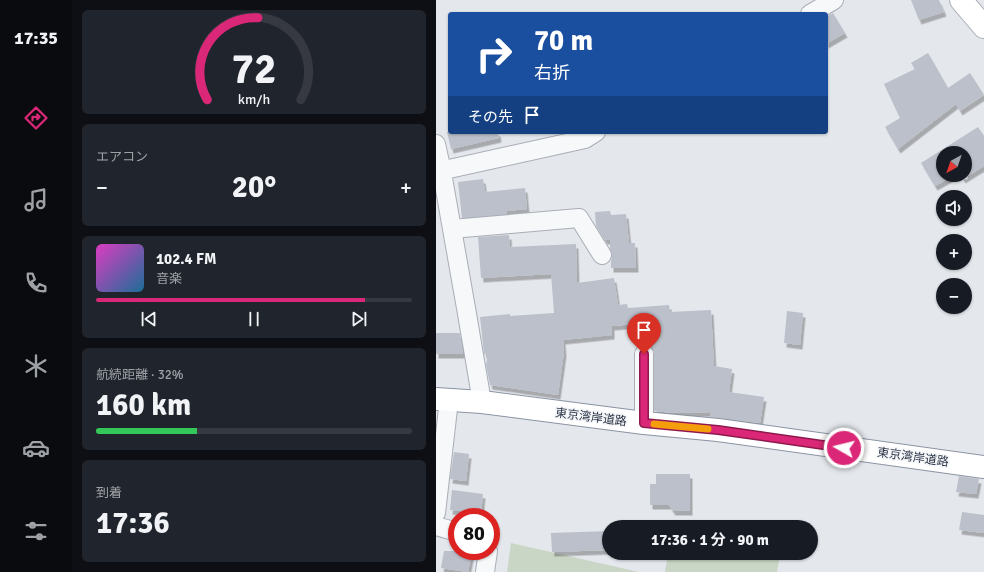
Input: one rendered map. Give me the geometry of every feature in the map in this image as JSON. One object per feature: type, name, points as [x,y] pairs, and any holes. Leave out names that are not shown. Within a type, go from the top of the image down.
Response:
[{"type":"main road","points":[[961,0],[984,27]]},
{"type":"main road","name":"東京湾岸道路","points":[[443,399],[482,402],[644,423],[718,430],[984,467]]},
{"type":"street","points":[[813,12],[834,0]]},
{"type":"street","points":[[441,167],[449,169],[585,139],[593,134]]},
{"type":"street","points":[[436,144],[482,402]]},
{"type":"street","points":[[452,229],[579,218],[602,255]]},
{"type":"street","points":[[644,354],[644,423]]},
{"type":"street","points":[[436,513],[443,399]]},
{"type":"street","points":[[436,526],[448,529]]},
{"type":"street","points":[[485,572],[487,560]]},
{"type":"green space","points":[[511,543],[639,572],[507,572]]},
{"type":"green space","points":[[667,560],[779,560],[777,572],[665,572]]},
{"type":"building","points":[[911,0],[939,0],[944,12],[919,20]]},
{"type":"building","points":[[833,13],[845,33],[828,43],[828,16]]},
{"type":"building","points":[[928,53],[948,88],[970,73],[984,95],[960,111],[956,104],[898,149],[885,127],[900,118],[884,84],[915,69],[911,63]]},
{"type":"building","points":[[978,127],[984,136],[984,166],[972,173],[972,146],[948,146]]},
{"type":"building","points":[[447,132],[448,134],[498,134],[499,138],[451,149]]},
{"type":"building","points":[[936,154],[936,182],[942,182],[935,186],[921,163]]},
{"type":"building","points":[[483,179],[485,192],[525,188],[527,209],[506,211],[507,214],[462,218],[458,182]]},
{"type":"building","points":[[610,211],[611,215],[626,214],[629,243],[635,243],[636,268],[611,268],[612,255],[610,240],[605,240],[596,226],[595,212]]},
{"type":"building","points":[[509,235],[510,247],[576,244],[577,283],[614,278],[618,305],[627,304],[628,308],[669,305],[670,312],[711,310],[714,366],[732,369],[729,392],[764,397],[760,423],[710,417],[711,412],[674,413],[654,411],[654,354],[653,348],[647,344],[646,323],[612,326],[612,335],[563,340],[564,352],[558,395],[490,385],[486,365],[488,354],[484,354],[480,317],[510,314],[510,316],[554,313],[551,274],[481,278],[478,237]]},
{"type":"building","points":[[787,311],[803,313],[800,345],[784,343]]},
{"type":"building","points":[[436,333],[460,333],[463,354],[436,354]]},
{"type":"building","points":[[454,452],[469,454],[466,481],[450,479]]},
{"type":"building","points":[[656,474],[690,474],[690,511],[673,511],[669,505],[650,505],[650,484],[656,484]]},
{"type":"building","points":[[959,476],[979,479],[976,494],[956,492]]},
{"type":"building","points":[[452,490],[483,494],[482,508],[450,508]]},
{"type":"building","points":[[962,512],[984,515],[984,533],[959,530]]},
{"type":"building","points":[[602,531],[602,550],[552,552],[551,533]]},
{"type":"building","points":[[444,551],[448,551],[448,560],[470,560],[468,572],[441,568]]},
{"type":"slow traffic","points":[[654,424],[708,429]]},
{"type":"route","points":[[644,354],[644,423],[718,430],[844,448]]}]
